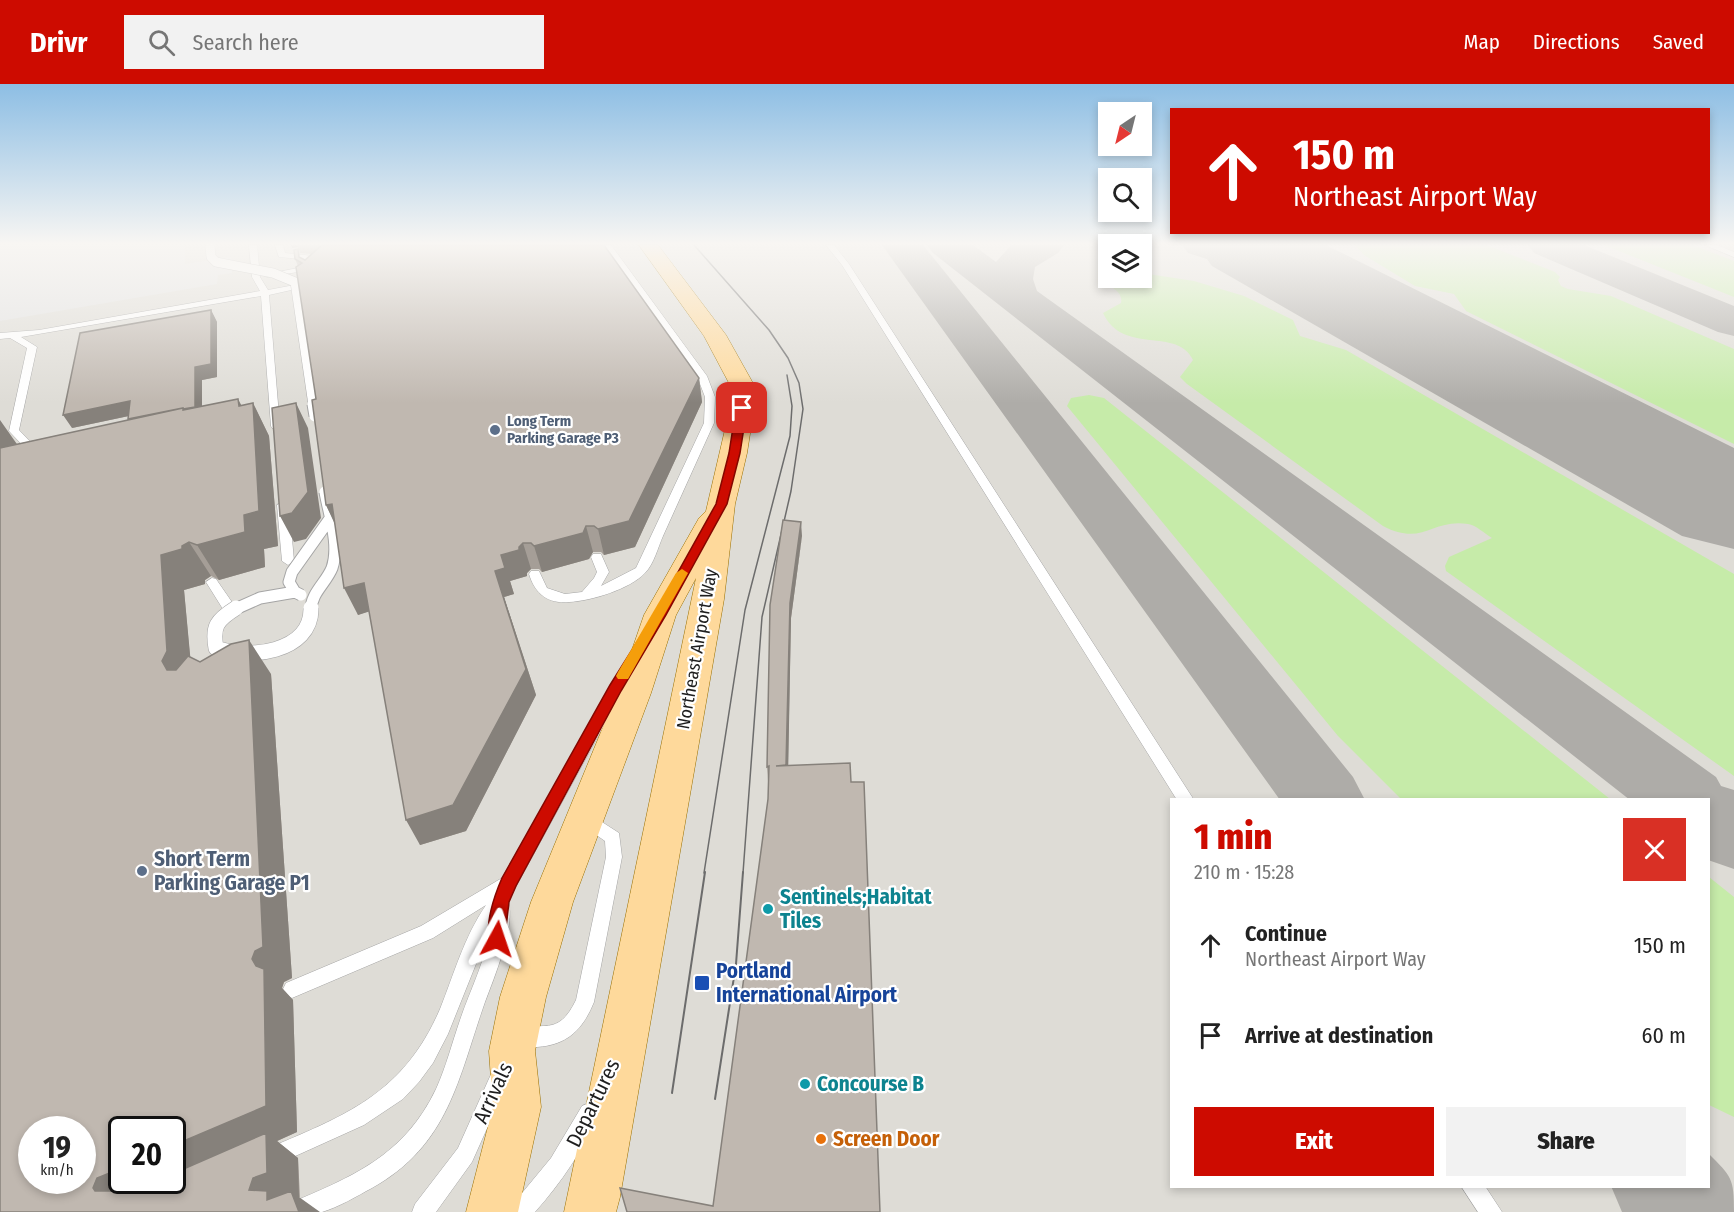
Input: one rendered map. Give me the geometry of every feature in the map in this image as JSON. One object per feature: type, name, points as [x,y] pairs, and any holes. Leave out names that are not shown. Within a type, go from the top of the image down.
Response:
[{"type":"main road","name":"Northeast Airport Way","points":[[622,1043],[708,599],[721,504],[734,453],[742,408],[742,385],[715,335],[687,298]]},
{"type":"main road","points":[[513,1045],[523,997],[552,902],[634,693],[660,615],[721,504]]},
{"type":"main road","name":"Departures","points":[[590,1212],[622,1043]]},
{"type":"main road","name":"Arrivals","points":[[492,1212],[518,1107],[513,1045]]},
{"type":"lane","points":[[0,336],[13,336],[234,298]]},
{"type":"lane","points":[[266,298],[270,414],[277,435]]},
{"type":"lane","points":[[297,298],[316,428]]},
{"type":"lane","points":[[597,557],[603,572],[600,580],[593,588],[580,595],[553,595],[540,586],[535,574],[544,592],[551,596],[565,598],[579,597],[613,586],[628,580],[641,570],[709,423],[710,397],[702,376],[645,298]]},
{"type":"lane","points":[[866,298],[1185,798]]},
{"type":"lane","points":[[13,336],[32,347],[14,431],[32,448],[27,470]]},
{"type":"lane","points":[[673,360],[687,357]]},
{"type":"lane","points":[[295,592],[260,598],[228,614],[218,624],[213,634],[216,648],[248,656],[264,653],[286,643],[304,629],[310,619],[310,602],[329,574],[334,556],[324,485]]},
{"type":"lane","points":[[282,493],[288,561]]},
{"type":"lane","points":[[254,667],[285,648],[309,628],[311,608],[310,600],[297,592],[277,594],[256,599],[231,611],[217,625],[213,636],[222,656],[262,654],[295,638],[306,628],[312,609],[310,602],[295,592],[289,582],[292,572],[329,520]]},
{"type":"lane","points":[[212,582],[231,611]]},
{"type":"lane","points":[[296,1212],[343,1192],[378,1173],[420,1137],[434,1115],[450,1078],[497,939],[501,902],[508,883],[615,689],[660,615]]},
{"type":"lane","points":[[513,1045],[560,1035],[578,1019],[585,1002],[614,857],[613,838],[584,818]]},
{"type":"lane","points":[[292,989],[427,932],[508,883]]},
{"type":"lane","points":[[256,1164],[331,1131],[373,1109],[397,1092],[426,1057],[446,1015],[477,934],[501,902]]},
{"type":"lane","name":"Departures","points":[[521,1212],[541,1190],[572,1148],[622,1043]]},
{"type":"lane","name":"Arrivals","points":[[423,1212],[465,1155],[513,1045]]},
{"type":"lane","points":[[1473,1188],[1491,1212]]},
{"type":"shaded area","name":"Portland International Airport","points":[[0,298],[1734,298],[1734,1212],[0,1212]]},
{"type":"shaded area","points":[[0,298],[137,298],[0,321]]},
{"type":"green space","points":[[1121,298],[1247,298],[1293,320],[1300,336],[1346,350],[1734,574],[1734,776],[1446,571],[1445,566],[1449,557],[1492,538],[1468,524],[1456,523],[1408,534],[1383,526],[1187,384],[1180,377],[1193,360],[1185,350],[1175,344],[1123,334],[1112,326],[1103,313],[1121,303]]},
{"type":"green space","points":[[1457,298],[1615,298],[1734,349],[1734,444],[1466,311]]},
{"type":"green space","points":[[1089,395],[1104,398],[1609,798],[1400,798],[1338,736],[1067,406],[1071,398]]},
{"type":"green space","points":[[1710,878],[1734,897],[1734,1117],[1710,1105]]},
{"type":"building","name":"Long Term Parking Garage P3","points":[[301,298],[642,298],[699,378],[629,521],[598,529],[594,526],[586,526],[583,533],[534,546],[531,543],[523,543],[519,550],[501,555],[505,568],[495,571],[526,669],[453,805],[406,820],[364,583],[344,588],[332,504],[326,505],[312,400],[316,399]]},
{"type":"building","points":[[211,310],[211,364],[195,367],[195,407],[128,419],[130,401],[63,415],[80,333]]},
{"type":"building","name":"Short Term Parking Garage P1","points":[[238,399],[239,406],[253,403],[259,511],[244,515],[245,532],[197,545],[189,542],[182,546],[182,549],[161,555],[167,651],[162,661],[167,670],[176,670],[188,656],[200,662],[231,644],[249,640],[263,947],[255,951],[252,959],[256,966],[264,969],[266,1106],[186,1140],[186,1116],[108,1116],[108,1174],[96,1180],[96,1116],[18,1116],[18,1194],[96,1194],[96,1191],[108,1191],[108,1194],[186,1194],[186,1168],[266,1133],[267,1173],[253,1178],[249,1190],[267,1191],[267,1200],[291,1191],[299,1212],[0,1212],[0,448],[183,408],[183,410]]},
{"type":"building","points":[[296,403],[308,492],[292,513],[280,516],[272,408]]},
{"type":"building","name":"Concourse B","points":[[783,520],[801,522],[790,603],[786,765],[776,766],[850,763],[851,782],[864,782],[880,1212],[627,1212],[620,1188],[713,1206],[768,799],[770,605]]},
{"type":"taxiway","points":[[942,298],[1323,798]]},
{"type":"taxiway","points":[[1017,298],[1685,798]]},
{"type":"taxiway","points":[[1675,298],[1734,322]]},
{"type":"taxiway","points":[[1710,816],[1734,834]]},
{"type":"taxiway","points":[[1667,1188],[1690,1212]]},
{"type":"runway","points":[[1346,298],[1734,505]]},
{"type":"tram line","points":[[740,298],[769,330],[788,358],[799,383],[803,409],[791,491],[762,617],[743,873]]},
{"type":"tram line","points":[[704,873],[745,610],[790,436],[792,406],[787,375]]},
{"type":"tram line","points":[[672,1093],[705,872]]},
{"type":"tram line","points":[[715,1099],[736,964],[743,872]]},
{"type":"slow traffic","points":[[623,676],[682,573]]},
{"type":"place","name":"Long Term Parking Garage P3","points":[[495,430]]},
{"type":"place","name":"Short Term Parking Garage P1","points":[[142,871]]},
{"type":"place","name":"Sentinels;Habitat Tiles","points":[[768,909]]},
{"type":"place","name":"Portland International Airport","points":[[702,983]]},
{"type":"place","name":"Concourse B","points":[[805,1084]]},
{"type":"place","name":"Screen Door","points":[[821,1139]]},
{"type":"route","points":[[497,939],[501,902],[508,883],[721,504],[734,453],[742,408]]}]
